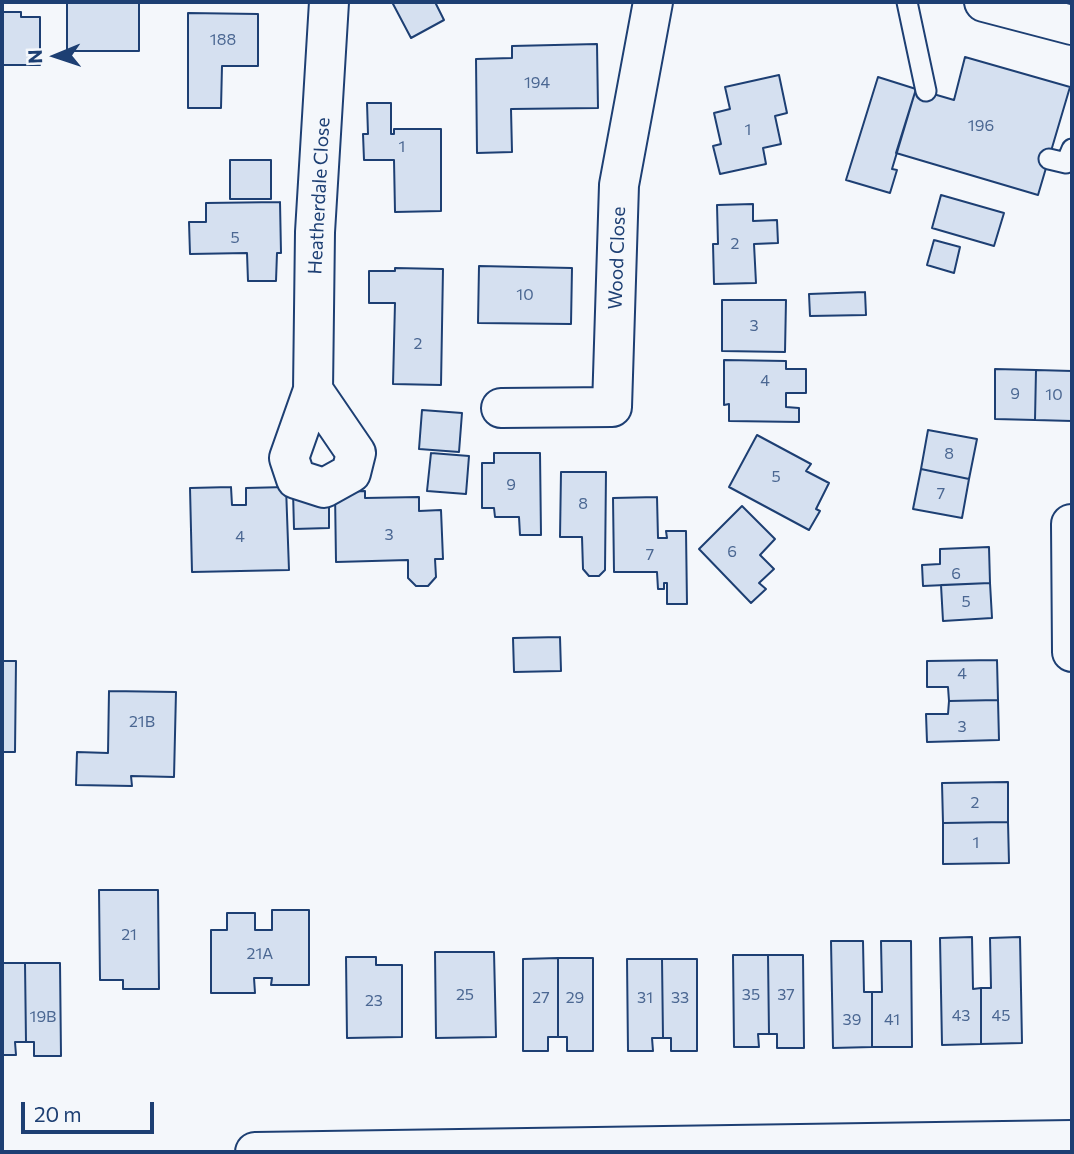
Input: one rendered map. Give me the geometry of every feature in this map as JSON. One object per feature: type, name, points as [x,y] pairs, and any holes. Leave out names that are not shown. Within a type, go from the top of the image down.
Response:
[{"type":"street","name":"Heatherdale Close","points":[[313,390],[315,232],[329,2]]},
{"type":"street","name":"Wood Close","points":[[501,408],[612,407],[619,186],[653,2]]},
{"type":"street","points":[[984,2],[1072,25]]},
{"type":"street","points":[[1071,524],[1072,652]]},
{"type":"street","points":[[256,1152],[1072,1140]]},
{"type":"lane","points":[[907,2],[926,91]]},
{"type":"lane","points":[[1048,159],[1066,163],[1072,149]]},
{"type":"building","points":[[67,2],[139,2],[139,51],[67,51]]},
{"type":"building","points":[[392,2],[435,2],[444,20],[411,38]]},
{"type":"building","points":[[2,12],[21,12],[21,17],[40,17],[40,65],[2,65]]},
{"type":"building","points":[[188,13],[258,14],[258,66],[222,66],[221,108],[188,108]]},
{"type":"building","points":[[597,44],[598,108],[511,109],[512,152],[477,153],[476,59],[512,58],[512,46]]},
{"type":"building","points":[[965,57],[1070,87],[1038,195],[896,153],[916,89],[954,100]]},
{"type":"building","points":[[779,75],[787,113],[775,116],[781,144],[763,148],[766,164],[720,174],[713,146],[721,144],[714,113],[730,109],[725,87]]},
{"type":"building","points":[[878,77],[916,89],[892,169],[897,170],[890,193],[846,180]]},
{"type":"building","points":[[367,103],[391,103],[391,134],[394,134],[394,129],[441,129],[441,211],[395,212],[394,160],[364,160],[363,134],[368,134]]},
{"type":"building","points":[[230,160],[271,160],[271,199],[230,199]]},
{"type":"building","points":[[941,195],[1004,213],[994,246],[932,228]]},
{"type":"building","points":[[280,202],[281,253],[277,253],[276,281],[248,281],[247,253],[190,254],[189,222],[206,222],[206,203]]},
{"type":"building","points":[[753,204],[753,221],[777,220],[778,243],[754,244],[756,283],[714,284],[713,244],[718,244],[717,205]]},
{"type":"building","points":[[934,240],[960,247],[954,273],[927,265]]},
{"type":"building","points":[[479,266],[572,268],[571,324],[478,323]]},
{"type":"building","points":[[395,268],[443,269],[441,385],[393,384],[395,303],[369,303],[369,271],[395,271]]},
{"type":"building","points":[[865,292],[866,315],[810,316],[809,294]]},
{"type":"building","points":[[722,300],[786,300],[785,352],[722,351]]},
{"type":"building","points":[[724,360],[786,361],[786,369],[806,369],[806,393],[786,393],[786,407],[799,408],[799,422],[729,421],[729,404],[724,405]]},
{"type":"building","points":[[995,369],[1036,370],[1035,420],[995,419]]},
{"type":"building","points":[[1036,370],[1072,371],[1072,421],[1035,420]]},
{"type":"building","points":[[422,410],[462,413],[459,452],[419,449]]},
{"type":"building","points":[[928,430],[977,439],[969,479],[921,469]]},
{"type":"building","points":[[757,435],[811,464],[806,471],[829,483],[816,509],[820,511],[809,530],[729,487]]},
{"type":"building","points":[[431,453],[469,456],[466,494],[427,491]]},
{"type":"building","points":[[494,453],[540,453],[541,535],[520,535],[519,517],[495,517],[494,508],[482,508],[482,463],[494,463]]},
{"type":"building","points":[[921,469],[969,479],[962,518],[913,509]]},
{"type":"building","points":[[561,472],[606,472],[605,570],[599,576],[589,576],[583,569],[582,537],[560,537]]},
{"type":"building","points":[[231,487],[232,505],[246,505],[246,488],[286,487],[289,570],[192,572],[190,488]]},
{"type":"building","points":[[329,490],[329,528],[294,529],[293,491]]},
{"type":"building","points":[[365,491],[365,498],[419,497],[419,511],[441,510],[443,559],[435,559],[436,577],[428,586],[416,586],[408,578],[408,560],[336,562],[335,492]]},
{"type":"building","points":[[657,497],[658,538],[667,538],[666,531],[686,531],[687,604],[667,604],[667,583],[664,583],[664,589],[658,589],[657,572],[614,572],[613,498]]},
{"type":"building","points":[[742,506],[775,539],[760,555],[774,569],[759,583],[766,589],[751,603],[699,549]]},
{"type":"building","points":[[989,547],[990,583],[923,586],[922,565],[940,564],[940,549]]},
{"type":"building","points":[[990,583],[992,618],[943,621],[941,585]]},
{"type":"building","points":[[560,637],[561,671],[514,672],[513,638]]},
{"type":"building","points":[[997,660],[998,700],[949,701],[948,687],[927,687],[927,661]]},
{"type":"building","points":[[2,661],[16,661],[15,752],[2,752]]},
{"type":"building","points":[[109,691],[176,692],[174,777],[131,776],[132,786],[76,785],[77,752],[108,753]]},
{"type":"building","points":[[998,700],[999,740],[927,742],[926,714],[948,714],[949,701]]},
{"type":"building","points":[[1008,782],[1008,822],[943,823],[942,783]]},
{"type":"building","points":[[1008,822],[1009,863],[943,864],[943,823]]},
{"type":"building","points":[[99,890],[158,890],[159,989],[123,989],[123,980],[100,980]]},
{"type":"building","points":[[272,910],[309,910],[309,985],[271,985],[272,978],[254,978],[255,993],[211,993],[211,930],[227,930],[227,913],[255,913],[255,930],[272,930]]},
{"type":"building","points":[[972,937],[973,989],[981,988],[981,1044],[942,1045],[940,938]]},
{"type":"building","points":[[1020,937],[1022,1043],[981,1044],[981,988],[991,988],[990,938]]},
{"type":"building","points":[[831,941],[863,941],[864,992],[872,992],[872,1047],[833,1048]]},
{"type":"building","points":[[881,941],[911,941],[912,1047],[872,1047],[872,992],[882,992]]},
{"type":"building","points":[[435,952],[494,952],[496,1037],[436,1038]]},
{"type":"building","points":[[733,955],[768,955],[769,1034],[758,1034],[759,1047],[734,1047]]},
{"type":"building","points":[[768,955],[803,955],[804,1048],[777,1048],[777,1034],[769,1034]]},
{"type":"building","points":[[346,957],[376,957],[376,965],[402,965],[402,1037],[347,1038]]},
{"type":"building","points":[[558,958],[558,1037],[548,1037],[548,1051],[523,1051],[523,959]]},
{"type":"building","points":[[558,958],[593,958],[593,1051],[567,1051],[567,1037],[558,1037]]},
{"type":"building","points":[[627,959],[662,959],[663,1038],[652,1038],[653,1051],[628,1051]]},
{"type":"building","points":[[662,959],[697,959],[697,1051],[671,1051],[671,1038],[663,1038]]},
{"type":"building","points":[[2,963],[25,963],[26,1042],[15,1042],[16,1055],[2,1055]]},
{"type":"building","points":[[25,963],[60,963],[61,1056],[34,1056],[34,1042],[26,1042]]}]
